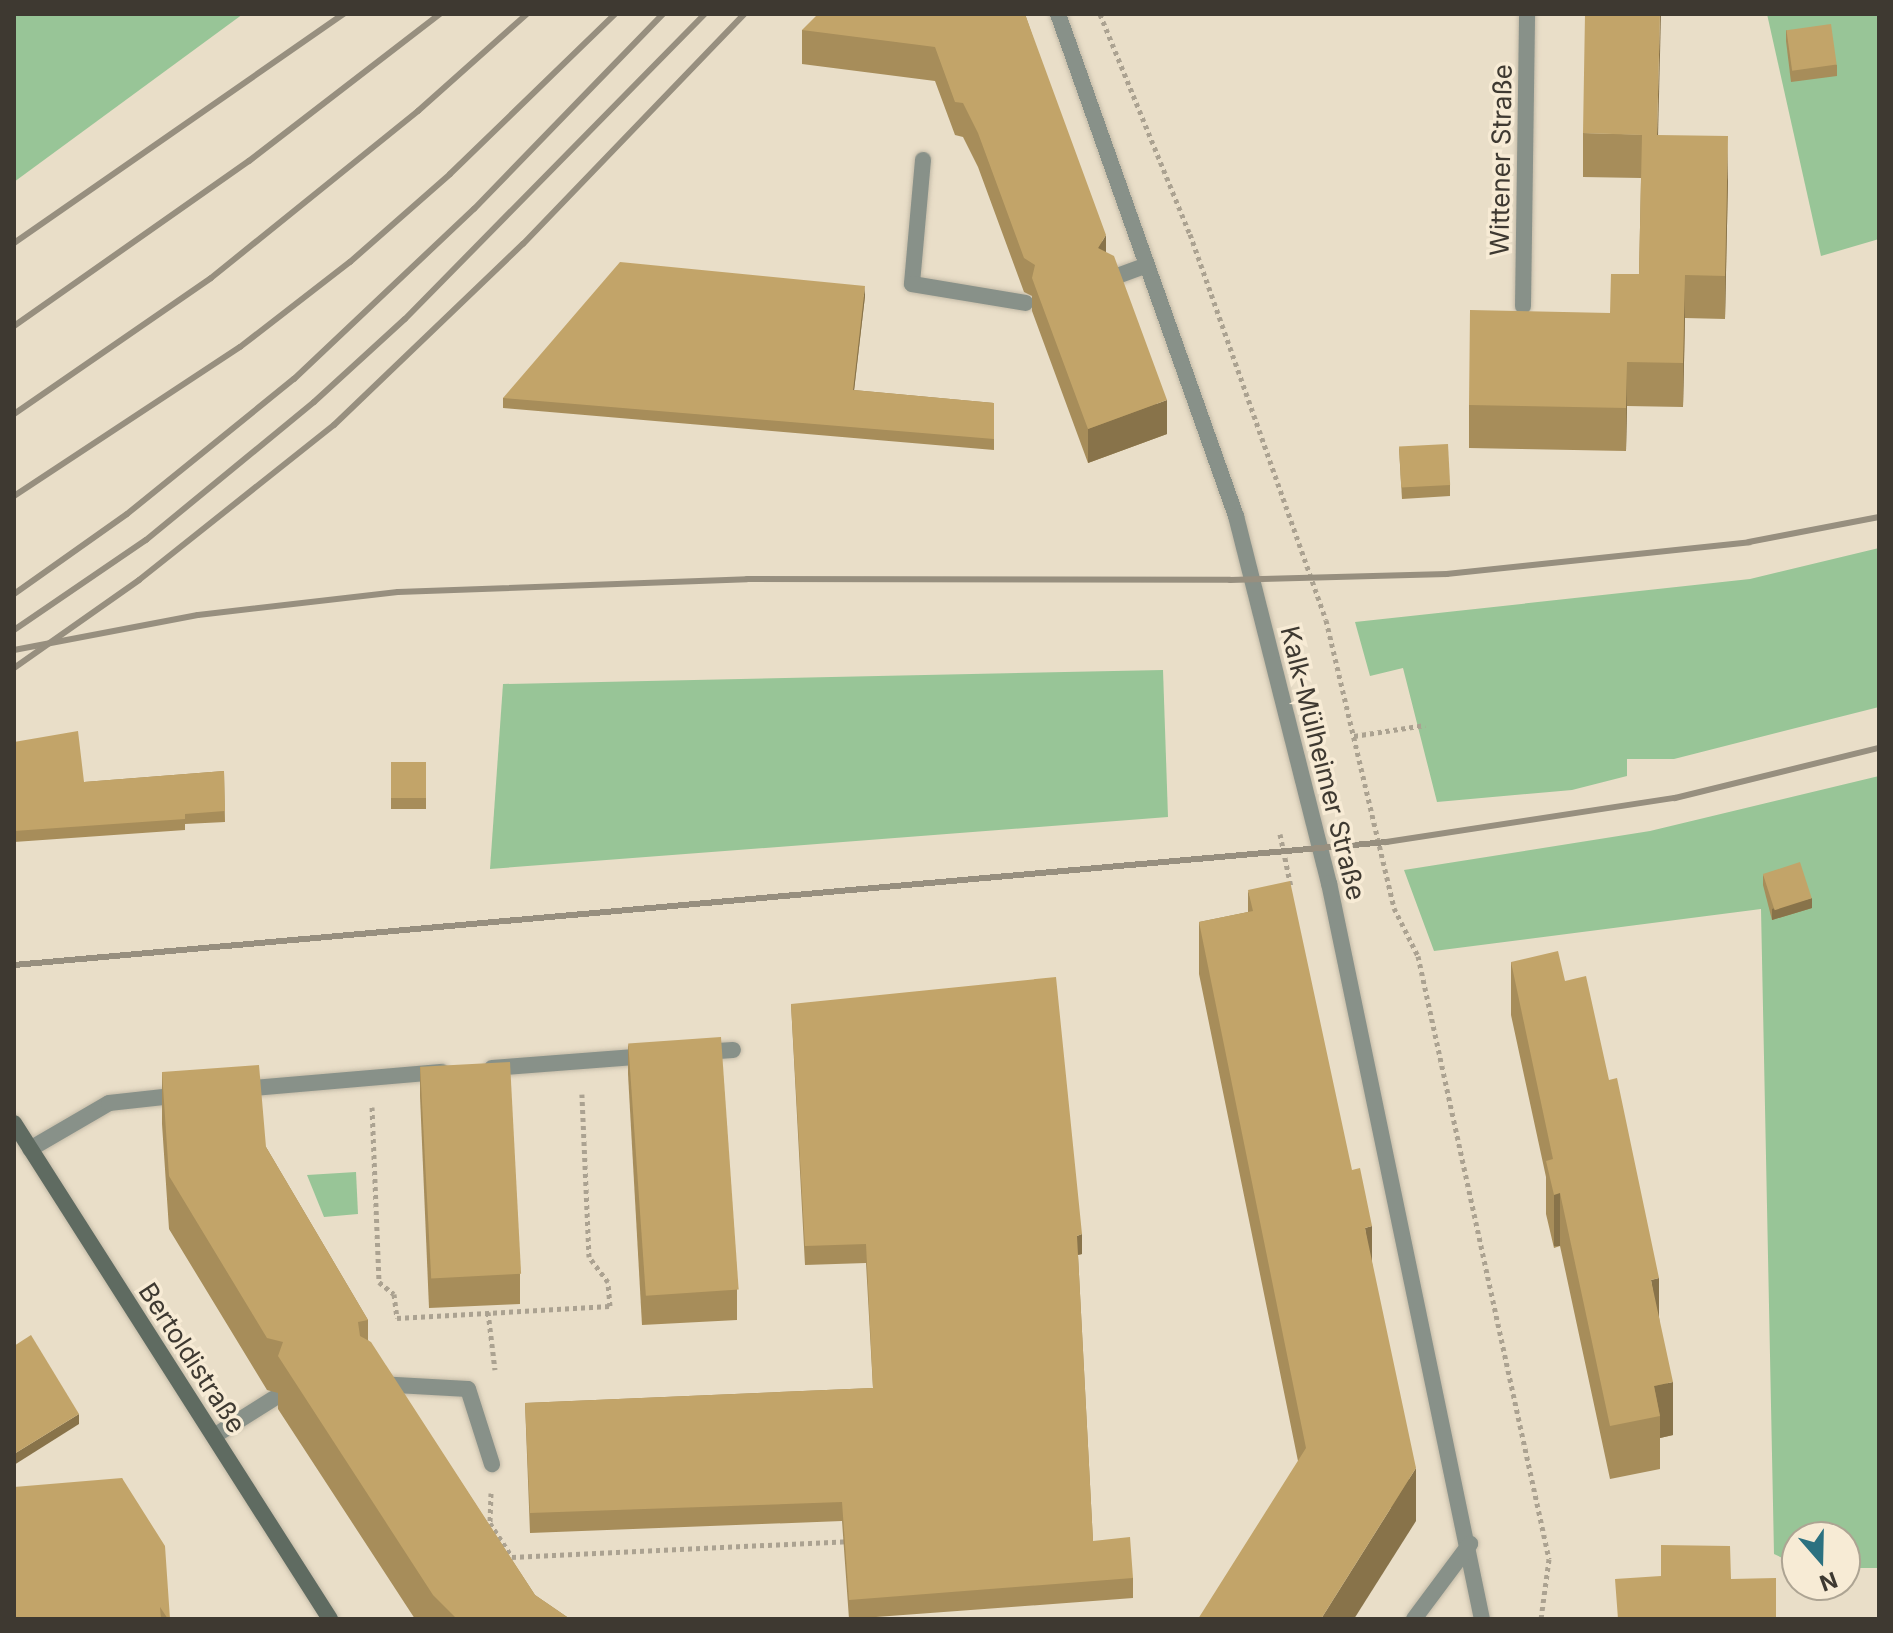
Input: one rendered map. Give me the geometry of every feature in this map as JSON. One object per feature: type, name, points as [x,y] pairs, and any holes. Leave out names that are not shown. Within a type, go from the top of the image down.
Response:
[{"type":"street","name":"Kalk-Mülheimer Straße","points":[[1058,14],[1236,516],[1329,883],[1470,1544],[1482,1619]]},
{"type":"street","name":"Wittener Straße","points":[[1523,306],[1527,14]]},
{"type":"street","points":[[923,160],[912,284],[1025,303]]},
{"type":"street","points":[[1109,279],[1147,265]]},
{"type":"street","points":[[30,1149],[109,1103],[371,1077],[733,1050]]},
{"type":"street","name":"Bertoldistraße","points":[[14,1123],[330,1619]]},
{"type":"street","points":[[370,1383],[445,1391],[468,1389],[492,1464]]},
{"type":"street","points":[[214,1436],[273,1399]]},
{"type":"street","points":[[1414,1619],[1470,1544]]},
{"type":"path","points":[[1100,14],[1190,234],[1285,494],[1326,620],[1394,908],[1418,956],[1546,1543],[1549,1559],[1541,1619]]},
{"type":"path","points":[[1354,736],[1425,725]]},
{"type":"path","points":[[1277,821],[1293,898]]},
{"type":"path","points":[[371,1077],[379,1282],[394,1294],[397,1318],[610,1306],[608,1282],[589,1257],[581,1061]]},
{"type":"path","points":[[468,1389],[496,1381],[488,1312]]},
{"type":"path","points":[[492,1464],[490,1523],[512,1557],[862,1540]]},
{"type":"green space","points":[[14,14],[243,14],[14,182]]},
{"type":"green space","points":[[1767,14],[1879,14],[1879,239],[1821,256]]},
{"type":"green space","points":[[1879,548],[1879,707],[1674,759],[1627,759],[1627,776],[1572,790],[1437,802],[1403,668],[1370,676],[1355,622],[1750,579]]},
{"type":"green space","points":[[1163,670],[1168,817],[490,869],[503,684]]},
{"type":"green space","points":[[1879,776],[1879,1568],[1861,1568],[1861,1521],[1781,1521],[1781,1557],[1774,1554],[1761,909],[1434,951],[1404,870],[1650,831]]},
{"type":"green space","points":[[356,1172],[358,1214],[324,1217],[307,1175]]},
{"type":"building","points":[[818,14],[1025,14],[1106,235],[1098,248],[1114,256],[1167,400],[1088,429],[1032,278],[1035,265],[1024,258],[978,133],[963,103],[955,102],[935,47],[802,30]]},
{"type":"building","points":[[1585,14],[1660,14],[1657,135],[1728,136],[1725,276],[1685,275],[1683,363],[1627,362],[1626,408],[1469,405],[1470,310],[1610,313],[1611,274],[1639,274],[1642,135],[1583,133]]},
{"type":"building","points":[[1831,24],[1837,65],[1792,71],[1786,30]]},
{"type":"building","points":[[620,262],[865,286],[853,390],[994,403],[994,439],[503,398]]},
{"type":"building","points":[[1448,444],[1450,485],[1401,488],[1399,447]]},
{"type":"building","points":[[78,731],[84,782],[224,771],[225,811],[185,814],[185,819],[14,831],[14,742]]},
{"type":"building","points":[[391,762],[426,762],[426,798],[391,798]]},
{"type":"building","points":[[1800,862],[1812,898],[1775,910],[1763,874]]},
{"type":"building","points":[[1290,881],[1352,1170],[1360,1168],[1372,1226],[1365,1228],[1416,1468],[1321,1619],[1198,1619],[1306,1448],[1199,922],[1253,911],[1248,890]]},
{"type":"building","points":[[1558,951],[1565,981],[1586,976],[1609,1080],[1617,1078],[1659,1278],[1651,1280],[1673,1382],[1654,1386],[1660,1416],[1610,1426],[1560,1193],[1554,1195],[1546,1161],[1553,1159],[1511,962]]},
{"type":"building","points":[[1056,977],[1082,1234],[1077,1236],[1093,1541],[1130,1537],[1133,1578],[849,1600],[842,1502],[530,1513],[525,1403],[873,1388],[866,1244],[805,1246],[791,1004]]},
{"type":"building","points":[[721,1037],[739,1289],[646,1296],[628,1043]]},
{"type":"building","points":[[510,1062],[521,1274],[431,1278],[420,1067]]},
{"type":"building","points":[[259,1065],[266,1147],[368,1320],[358,1322],[360,1336],[371,1342],[535,1595],[570,1619],[457,1619],[433,1595],[278,1356],[283,1342],[267,1338],[169,1176],[162,1072]]},
{"type":"building","points":[[31,1335],[79,1414],[14,1454],[14,1346]]},
{"type":"building","points":[[122,1478],[165,1546],[170,1619],[160,1607],[161,1619],[14,1619],[14,1487]]},
{"type":"building","points":[[1661,1545],[1730,1546],[1731,1579],[1776,1578],[1776,1619],[1618,1619],[1615,1579],[1661,1576]]},
{"type":"railway","points":[[14,243],[344,14]]},
{"type":"railway","points":[[14,326],[249,161],[440,14]]},
{"type":"railway","points":[[14,414],[211,278],[418,111],[527,14]]},
{"type":"railway","points":[[14,496],[240,347],[350,262],[450,174],[615,14]]},
{"type":"railway","points":[[14,594],[127,514],[294,379],[474,209],[663,14]]},
{"type":"railway","points":[[14,630],[146,540],[314,402],[405,319],[705,14]]},
{"type":"railway","points":[[14,668],[139,580],[334,425],[523,244],[744,14]]},
{"type":"railway","points":[[14,650],[198,615],[398,592],[747,579],[1230,580],[1447,574],[1749,542],[1879,517]]},
{"type":"railway","points":[[14,965],[1386,842],[1675,798],[1879,748]]}]
